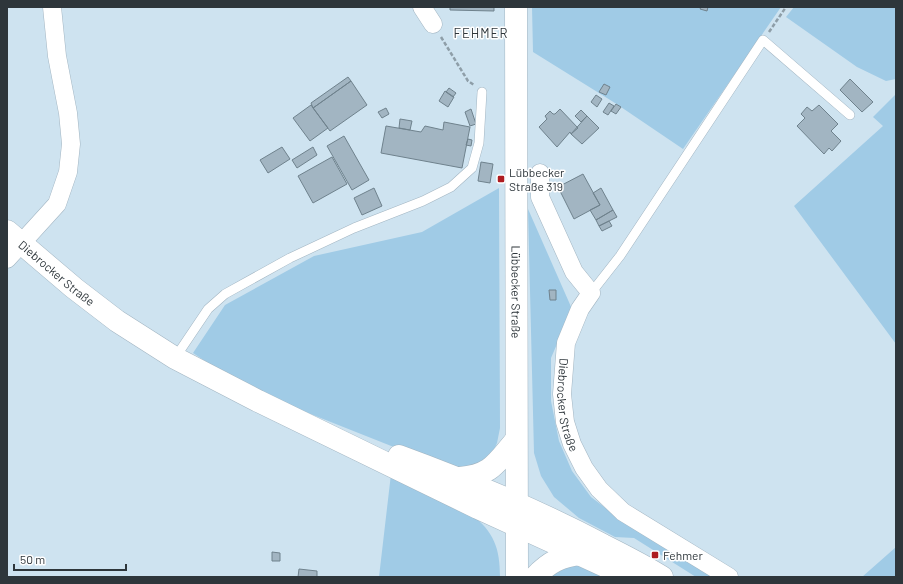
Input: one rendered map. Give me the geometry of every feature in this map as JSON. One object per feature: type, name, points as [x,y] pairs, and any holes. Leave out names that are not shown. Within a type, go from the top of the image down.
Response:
[{"type":"main road","name":"Lübbecker Straße","points":[[516,7],[517,577]]},
{"type":"main road","name":"Diebrocker Straße","points":[[12,245],[74,288],[117,321],[175,358],[300,421],[516,526],[630,577]]},
{"type":"main road","name":"Diebrocker Straße","points":[[300,421],[460,478],[516,501],[557,520],[662,577]]},
{"type":"main road","points":[[460,478],[486,472],[495,465],[516,440]]},
{"type":"main road","points":[[535,577],[555,560],[568,555],[581,554]]},
{"type":"street","points":[[422,7],[433,24]]},
{"type":"street","name":"Diebrocker Straße","points":[[12,245],[57,204],[68,172],[71,144],[68,113],[57,56],[53,14]]},
{"type":"street","points":[[540,173],[540,197],[574,272],[591,294]]},
{"type":"street","name":"Diebrocker Straße","points":[[591,294],[580,309],[566,344],[562,394],[565,422],[572,444],[584,468],[599,489],[623,512],[729,577]]},
{"type":"lane","points":[[591,294],[620,256],[764,40],[850,115]]},
{"type":"lane","points":[[175,358],[208,308],[225,294],[297,255],[354,228],[423,201],[451,187],[472,168],[479,143],[482,92]]},
{"type":"path","points":[[764,40],[786,7]]},
{"type":"path","points":[[433,24],[468,81],[482,92]]},
{"type":"shaded area","points":[[532,7],[781,7],[683,149],[615,103],[533,52]]},
{"type":"shaded area","points":[[794,7],[896,7],[896,79],[886,81],[857,67],[786,17]]},
{"type":"shaded area","points":[[896,94],[896,344],[794,206],[883,126],[873,117]]},
{"type":"shaded area","points":[[499,188],[500,428],[497,443],[492,454],[486,461],[467,469],[429,461],[298,409],[217,369],[193,353],[225,305],[314,256],[422,232]]},
{"type":"shaded area","points":[[528,209],[572,309],[551,358],[551,401],[559,441],[572,471],[591,497],[624,522],[714,577],[696,577],[634,538],[615,537],[579,518],[554,497],[541,476],[534,453]]},
{"type":"shaded area","points":[[391,474],[471,514],[479,521],[490,534],[497,549],[500,577],[379,577]]},
{"type":"shaded area","points":[[896,547],[896,577],[862,577]]},
{"type":"shaded area","points":[[572,564],[588,566],[608,577],[545,577]]},
{"type":"building","points":[[450,7],[494,7],[494,11],[450,10]]},
{"type":"building","points":[[701,7],[708,7],[707,11],[700,9]]},
{"type":"building","points":[[348,77],[351,81],[313,108],[311,103]]},
{"type":"building","points":[[850,79],[873,102],[862,112],[840,90]]},
{"type":"building","points":[[351,81],[367,105],[330,131],[313,108]]},
{"type":"building","points":[[604,84],[610,87],[606,95],[599,92]]},
{"type":"building","points":[[449,88],[456,93],[453,97],[446,92]]},
{"type":"building","points":[[445,91],[454,97],[448,107],[439,101]]},
{"type":"building","points":[[596,95],[602,99],[597,107],[591,102]]},
{"type":"building","points":[[609,103],[614,106],[608,115],[603,112]]},
{"type":"building","points":[[616,104],[621,107],[616,114],[611,111]]},
{"type":"building","points":[[311,105],[328,128],[310,141],[293,118]]},
{"type":"building","points":[[819,105],[838,124],[831,131],[841,141],[832,151],[829,148],[824,154],[797,126],[805,118],[801,114],[807,107],[812,111]]},
{"type":"building","points":[[386,108],[389,114],[382,118],[378,112]]},
{"type":"building","points":[[471,109],[476,124],[470,126],[465,112]]},
{"type":"building","points":[[560,109],[578,128],[571,134],[570,132],[557,147],[539,127],[547,119],[545,116],[550,111],[555,114]]},
{"type":"building","points":[[581,110],[587,116],[581,122],[575,116]]},
{"type":"building","points":[[587,116],[599,128],[582,144],[571,134]]},
{"type":"building","points":[[400,119],[412,121],[410,130],[399,128]]},
{"type":"building","points":[[444,122],[470,127],[462,168],[381,153],[386,126],[421,132],[425,126],[443,130]]},
{"type":"building","points":[[344,136],[369,180],[352,190],[327,146]]},
{"type":"building","points":[[468,139],[472,140],[471,146],[466,145]]},
{"type":"building","points":[[282,147],[290,159],[268,173],[260,160]]},
{"type":"building","points":[[313,147],[317,155],[297,168],[292,160]]},
{"type":"building","points":[[332,157],[347,184],[313,203],[298,176]]},
{"type":"building","points":[[481,162],[493,164],[490,183],[478,181]]},
{"type":"building","points":[[583,174],[600,205],[574,219],[558,187]]},
{"type":"building","points":[[374,188],[382,206],[362,215],[354,198]]},
{"type":"building","points":[[601,188],[613,210],[596,220],[590,210],[600,205],[593,193]]},
{"type":"building","points":[[613,210],[617,217],[599,226],[596,220]]},
{"type":"building","points":[[609,221],[612,226],[602,231],[599,226]]},
{"type":"building","points":[[549,290],[556,290],[556,300],[550,300]]},
{"type":"building","points":[[272,552],[280,553],[280,561],[272,561]]},
{"type":"building","points":[[299,569],[317,571],[317,577],[298,577]]},
{"type":"place","name":"Lübbecker Straße 319","points":[[501,179]]},
{"type":"place","name":"Fehmer","points":[[655,555]]},
{"type":"district","name":"FEHMER","points":[[481,33]]}]
